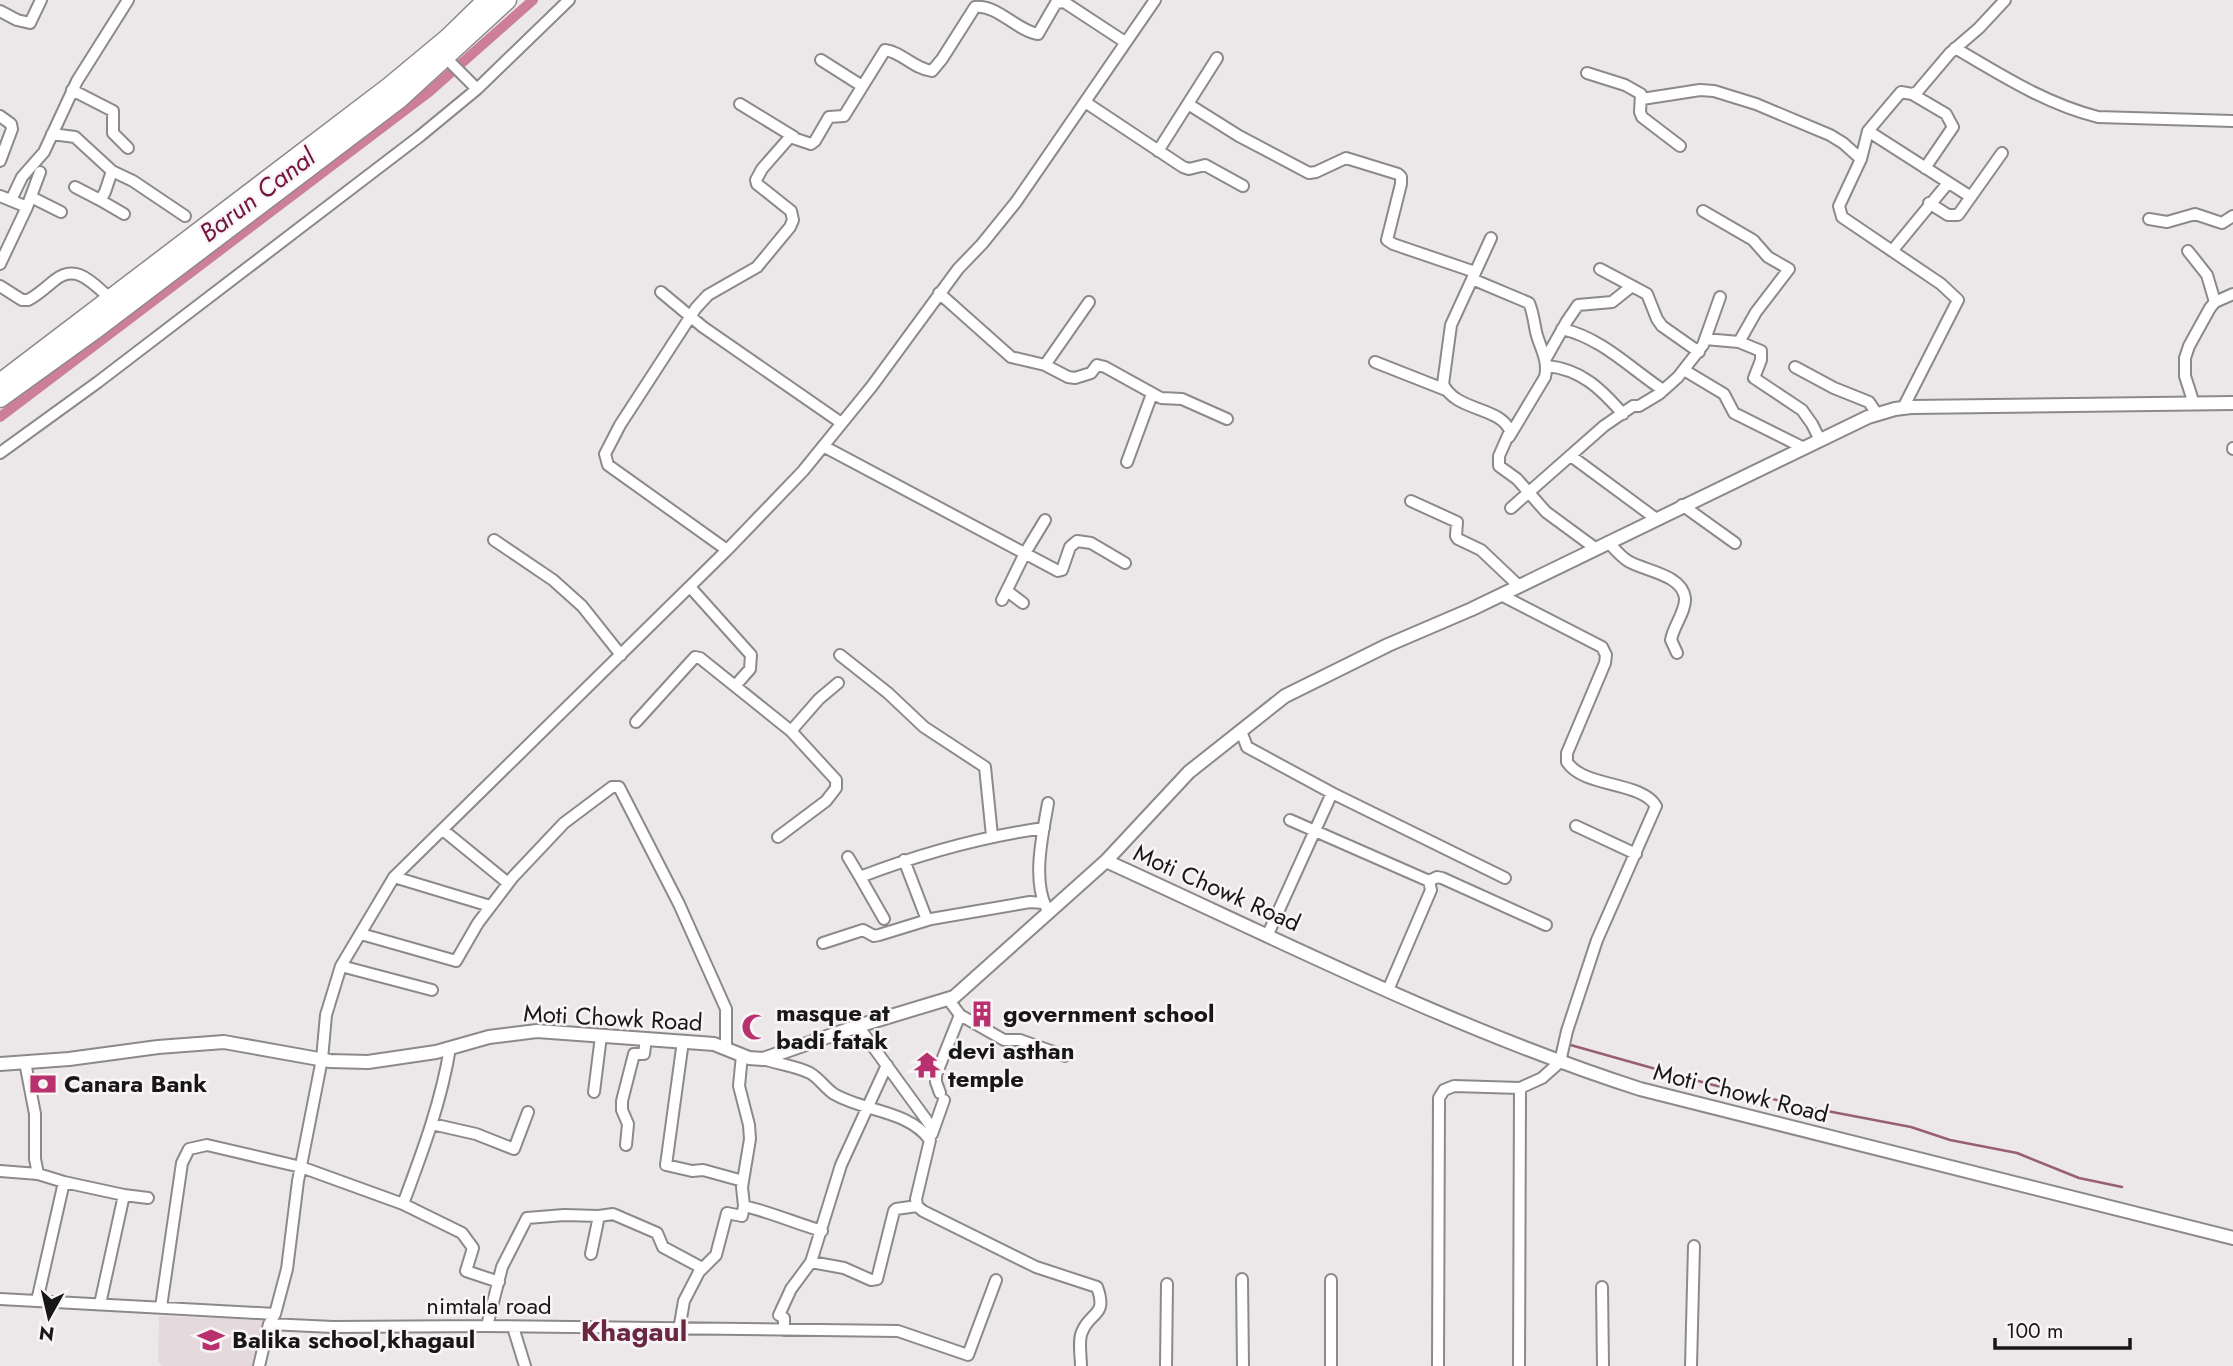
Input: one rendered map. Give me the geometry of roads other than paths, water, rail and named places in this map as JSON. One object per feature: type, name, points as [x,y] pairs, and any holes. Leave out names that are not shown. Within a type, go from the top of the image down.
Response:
[{"type":"highway","points":[[0,383],[389,87],[448,38],[487,0]]},
{"type":"highway","points":[[0,398],[449,61],[507,0]]},
{"type":"street","points":[[0,11],[26,24],[30,23],[41,0]]},
{"type":"street","points":[[61,212],[5,198],[41,157],[72,90],[128,0]]},
{"type":"street","points":[[0,453],[325,210],[473,86],[569,0]]},
{"type":"street","points":[[259,1366],[287,1269],[301,1167],[322,1059],[326,1015],[341,966],[394,877],[690,587],[803,471],[840,422],[872,386],[939,293],[1017,202],[1155,0]]},
{"type":"street","points":[[1912,94],[1917,92],[1955,48],[1979,28],[2005,0]]},
{"type":"street","points":[[740,104],[794,137],[811,144],[829,117],[844,116],[885,51],[894,52],[922,69],[932,71],[975,7],[990,4],[1030,32],[1038,34],[1056,3],[1071,2],[1125,42]]},
{"type":"street","points":[[1955,48],[2032,93],[2080,113],[2098,117],[2233,121]]},
{"type":"street","points":[[1158,151],[1217,58]]},
{"type":"street","points":[[821,60],[862,86]]},
{"type":"street","points":[[449,61],[473,86]]},
{"type":"street","points":[[1587,73],[1636,90],[1641,94],[1642,117],[1680,146]]},
{"type":"street","points":[[72,90],[113,111],[113,132],[128,148]]},
{"type":"street","points":[[1642,99],[1694,90],[1714,91],[1756,104],[1830,135],[1861,159]]},
{"type":"street","points":[[1903,408],[1958,300],[1941,284],[1842,218],[1839,212],[1842,198],[1861,159],[1868,131],[1901,92],[1912,94],[1946,114],[1953,127],[1925,168]]},
{"type":"street","points":[[1085,102],[1183,167],[1189,169],[1205,164],[1243,186]]},
{"type":"street","points":[[1188,104],[1239,136],[1309,173],[1346,158],[1398,174],[1401,184],[1387,240],[1473,275],[1529,303],[1546,363],[1545,377],[1499,456],[1499,466],[1517,479],[1528,495],[1546,512],[1595,548]]},
{"type":"street","points":[[0,116],[12,129],[0,161]]},
{"type":"street","points":[[1868,131],[1971,197]]},
{"type":"street","points":[[52,134],[75,136],[112,171],[133,181],[185,216]]},
{"type":"street","points":[[727,550],[608,465],[607,446],[690,316],[708,295],[757,267],[790,227],[793,220],[791,211],[761,188],[756,180],[779,147],[790,137],[794,137]]},
{"type":"street","points":[[1930,202],[1954,217],[1958,215],[2002,153]]},
{"type":"street","points":[[100,200],[112,171]]},
{"type":"street","points":[[0,264],[40,173]]},
{"type":"street","points":[[1892,251],[1948,183]]},
{"type":"street","points":[[75,187],[124,214]]},
{"type":"street","points":[[1703,211],[1753,240],[1768,257],[1789,270],[1756,312],[1739,342]]},
{"type":"street","points":[[2149,219],[2167,222],[2195,214],[2222,223],[2233,216]]},
{"type":"street","points":[[1446,390],[1443,379],[1450,333],[1491,238]]},
{"type":"street","points":[[2188,251],[2207,275],[2215,302]]},
{"type":"street","points":[[1600,269],[1647,294],[1657,319],[1669,333],[1699,352]]},
{"type":"street","points":[[0,286],[22,300],[28,300],[58,277],[73,272],[83,275],[111,299]]},
{"type":"street","points":[[1546,363],[1562,329],[1578,305],[1612,302],[1632,286]]},
{"type":"street","points":[[661,292],[690,316],[840,422]]},
{"type":"street","points":[[939,293],[1011,357],[1045,365],[1075,378],[1090,373],[1097,365],[1114,371],[1161,398],[1182,399],[1227,419]]},
{"type":"street","points":[[2194,404],[2185,376],[2185,358],[2189,346],[2215,302],[2233,294]]},
{"type":"street","points":[[1511,508],[1604,426],[1663,390],[1684,370],[1699,352],[1720,297]]},
{"type":"street","points":[[1045,365],[1089,302]]},
{"type":"street","points":[[1562,329],[1594,342],[1627,362],[1663,390]]},
{"type":"street","points":[[1705,339],[1739,342],[1761,351],[1761,359],[1754,373],[1756,381],[1802,410],[1820,440]]},
{"type":"street","points":[[1375,362],[1446,390],[1461,402],[1503,421],[1508,426],[1509,437]]},
{"type":"street","points":[[1546,363],[1571,371],[1593,383],[1623,414]]},
{"type":"street","points":[[1795,367],[1834,388],[1870,402],[1877,414]]},
{"type":"street","points":[[1684,370],[1724,394],[1734,412],[1804,448]]},
{"type":"street","points":[[1127,462],[1152,394]]},
{"type":"street","points":[[1106,861],[1189,772],[1285,696],[1877,414],[1903,408],[2233,403]]},
{"type":"street","points":[[823,446],[1058,571],[1062,569],[1073,543],[1081,540],[1125,563]]},
{"type":"street","points":[[1571,456],[1655,518]]},
{"type":"street","points":[[1411,501],[1457,522],[1458,539],[1481,550],[1519,586]]},
{"type":"street","points":[[1682,505],[1735,543]]},
{"type":"street","points":[[1023,603],[1005,596],[1025,553],[1045,520]]},
{"type":"street","points":[[494,540],[554,580],[582,606],[621,655]]},
{"type":"street","points":[[1608,542],[1629,562],[1669,579],[1683,592],[1684,606],[1671,640],[1677,653]]},
{"type":"street","points":[[690,587],[751,655],[750,669],[735,687]]},
{"type":"street","points":[[1438,1366],[1439,1098],[1444,1090],[1454,1086],[1520,1088],[1542,1079],[1560,1062],[1567,1031],[1597,940],[1656,806],[1652,800],[1578,772],[1567,762],[1567,753],[1605,663],[1606,654],[1602,647],[1501,595]]},
{"type":"street","points":[[840,655],[888,693],[924,727],[985,767],[992,836]]},
{"type":"street","points":[[636,722],[695,657],[700,658],[791,731],[836,780],[836,788],[826,801],[778,837]]},
{"type":"street","points":[[791,731],[819,699],[838,683]]},
{"type":"street","points":[[1241,731],[1247,747],[1332,793],[1505,878]]},
{"type":"street","points":[[360,934],[456,961],[490,906],[564,823],[612,787],[619,787],[679,904],[726,1009],[726,1049]]},
{"type":"street","points":[[1268,934],[1332,793]]},
{"type":"street","points":[[823,943],[863,930],[874,936],[927,920],[1030,902],[1046,908],[1039,855],[1048,803]]},
{"type":"street","points":[[1290,820],[1429,881]]},
{"type":"street","points":[[1576,826],[1636,854]]},
{"type":"street","points":[[860,877],[904,860],[992,836],[1044,828]]},
{"type":"street","points":[[443,830],[508,883]]},
{"type":"street","points":[[848,857],[884,919]]},
{"type":"street","points":[[904,860],[927,920]]},
{"type":"street","name":"Moti Chowk Road","points":[[0,1064],[224,1042],[322,1059],[368,1062],[450,1048],[489,1037],[537,1031],[714,1044],[742,1055],[763,1059],[954,997],[1046,908],[1106,861],[1436,1012],[1560,1062],[1640,1090],[2233,1238]]},
{"type":"street","points":[[394,877],[490,906]]},
{"type":"street","points":[[1429,881],[1442,878],[1546,925]]},
{"type":"street","points":[[1388,990],[1431,890],[1429,881]]},
{"type":"street","points":[[341,966],[432,990]]},
{"type":"street","points":[[948,999],[960,1015],[1004,1040],[1020,1040],[1065,1056]]},
{"type":"street","points":[[917,1206],[916,1199],[942,1096],[936,1074],[960,1015]]},
{"type":"street","points":[[858,1026],[932,1135]]},
{"type":"street","points":[[594,1092],[601,1035]]},
{"type":"street","points":[[626,1145],[628,1124],[622,1110],[622,1101],[634,1054],[644,1054],[646,1038]]},
{"type":"street","points":[[683,1041],[666,1165],[692,1171],[703,1170],[743,1181]]},
{"type":"street","points":[[403,1204],[432,1124],[450,1048]]},
{"type":"street","points":[[679,1329],[684,1301],[702,1268],[716,1255],[727,1213],[741,1216],[744,1206],[743,1181],[750,1139],[749,1125],[738,1086],[742,1055]]},
{"type":"street","points":[[763,1059],[811,1073],[834,1093],[866,1108],[908,1121],[932,1135]]},
{"type":"street","points":[[25,1062],[35,1114],[35,1159],[38,1174]]},
{"type":"street","points":[[784,1330],[784,1318],[779,1315],[791,1289],[811,1262],[841,1165],[887,1065]]},
{"type":"street","points":[[1519,1366],[1520,1088]]},
{"type":"street","points":[[432,1124],[476,1134],[514,1149],[528,1112]]},
{"type":"street","points":[[161,1307],[185,1154],[189,1149],[207,1145],[301,1167],[403,1204],[462,1233],[472,1248],[466,1271],[499,1282]]},
{"type":"street","points":[[0,1171],[38,1174],[64,1182],[148,1198]]},
{"type":"street","points":[[37,1301],[64,1182]]},
{"type":"street","points":[[100,1304],[124,1195]]},
{"type":"street","points":[[744,1206],[822,1231]]},
{"type":"street","points":[[811,1262],[844,1268],[871,1280],[877,1279],[894,1211],[917,1206],[1036,1267],[1097,1287],[1101,1296],[1101,1308],[1081,1332],[1081,1366]]},
{"type":"street","points":[[487,1326],[508,1255],[529,1217],[613,1214],[657,1233],[663,1247],[702,1268]]},
{"type":"street","points":[[591,1254],[599,1216]]},
{"type":"street","points":[[1691,1366],[1694,1246]]},
{"type":"street","points":[[1242,1279],[1242,1366]]},
{"type":"street","name":"nimtala road","points":[[269,1324],[333,1328],[487,1326],[898,1331],[968,1355],[996,1280]]},
{"type":"street","points":[[1331,1280],[1331,1366]]},
{"type":"street","points":[[1166,1366],[1167,1284]]},
{"type":"street","points":[[1602,1287],[1603,1366]]},
{"type":"street","points":[[0,1300],[275,1314]]},
{"type":"street","points":[[513,1327],[525,1366]]},
{"type":"waterway","name":"Barun Canal","points":[[0,417],[429,92],[533,0]]},
{"type":"waterway","points":[[1567,1044],[1709,1084],[1806,1107],[1911,1127],[1950,1140],[2017,1153],[2079,1178],[2122,1187]]},
{"type":"place","name":"government school","points":[[982,1014]]},
{"type":"place","name":"masque at badi fatak","points":[[755,1027]]},
{"type":"place","name":"devi asthan temple","points":[[927,1065]]},
{"type":"place","name":"Canara Bank","points":[[43,1084]]},
{"type":"place","name":"Balika school,khagaul","points":[[211,1340]]},
{"type":"district","name":"Khagaul","points":[[634,1331]]}]
